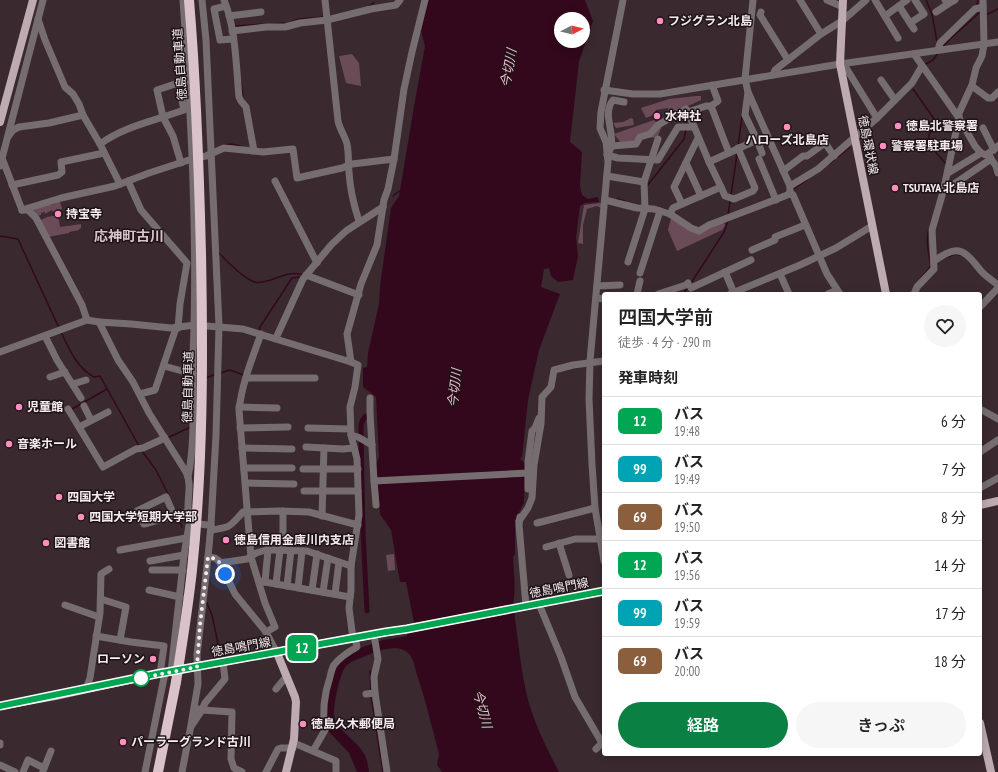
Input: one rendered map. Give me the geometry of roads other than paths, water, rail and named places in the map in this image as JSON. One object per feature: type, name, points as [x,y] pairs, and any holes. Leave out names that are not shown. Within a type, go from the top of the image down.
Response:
[{"type":"highway","name":"徳島自動車道","points":[[158,772],[176,682],[193,554],[200,462],[202,310],[198,130],[189,0]]},
{"type":"main road","points":[[0,122],[33,0]]},
{"type":"main road","name":"徳島環状線","points":[[843,3],[841,63],[886,292]]},
{"type":"main road","points":[[982,505],[998,501]]},
{"type":"main road","name":"徳島鳴門線","points":[[0,706],[165,673],[354,638],[375,637],[386,632],[602,591]]},
{"type":"main road","points":[[277,653],[295,696],[296,702],[296,727],[286,772]]},
{"type":"main road","points":[[982,732],[991,772]]},
{"type":"street","points":[[0,166],[43,0]]},
{"type":"street","points":[[183,0],[192,159],[195,250],[192,452],[188,477]]},
{"type":"street","points":[[199,709],[197,667],[200,625],[211,528],[219,326],[212,153],[206,40],[202,0]]},
{"type":"street","points":[[325,0],[339,129],[346,142],[353,196],[358,220]]},
{"type":"street","points":[[234,30],[285,27],[326,17],[396,5],[400,0]]},
{"type":"street","points":[[351,362],[347,334],[361,284],[377,245],[383,207],[394,159],[404,89],[425,0]]},
{"type":"street","points":[[602,550],[595,508],[591,456],[589,399],[590,363],[607,176],[606,142],[600,128],[601,112],[604,90],[623,0]]},
{"type":"street","points":[[753,0],[745,79],[748,92],[827,274],[838,292]]},
{"type":"street","points":[[800,0],[821,34]]},
{"type":"street","points":[[828,0],[843,3]]},
{"type":"street","points":[[773,75],[775,70],[821,34],[842,21],[866,0]]},
{"type":"street","points":[[875,0],[898,38]]},
{"type":"street","points":[[885,16],[907,0]]},
{"type":"street","points":[[915,0],[929,12]]},
{"type":"street","points":[[899,6],[912,26],[929,12],[947,2],[955,0]]},
{"type":"street","points":[[941,50],[940,43],[983,2]]},
{"type":"street","points":[[915,292],[917,287],[934,269],[932,230],[948,173],[959,118],[958,113],[972,86],[976,68],[982,56],[984,44],[983,2]]},
{"type":"street","points":[[233,39],[220,40],[214,9],[225,3],[232,15],[239,97],[246,107],[254,152]]},
{"type":"street","points":[[232,15],[261,12]]},
{"type":"street","points":[[761,12],[760,16],[788,60]]},
{"type":"street","points":[[38,19],[45,40],[65,87],[73,94],[79,104],[83,115],[100,144],[120,184]]},
{"type":"street","points":[[604,90],[647,95],[660,94],[841,63],[998,42]]},
{"type":"street","points":[[914,54],[959,118],[975,146],[981,153],[986,155],[993,152]]},
{"type":"street","points":[[841,63],[877,118]]},
{"type":"street","points":[[605,200],[637,208],[654,209],[670,214],[691,228],[699,231],[775,197],[790,194],[790,189],[834,156],[877,118],[912,83],[922,66]]},
{"type":"street","points":[[881,80],[895,100]]},
{"type":"street","points":[[100,144],[111,136],[135,126],[163,117],[184,110],[178,83],[157,90],[163,117],[173,136],[181,163]]},
{"type":"street","points":[[688,112],[706,106],[711,106],[718,101],[712,85]]},
{"type":"street","points":[[972,86],[988,98],[992,98],[998,92]]},
{"type":"street","points":[[748,92],[745,115],[757,140],[760,156],[775,197]]},
{"type":"street","points":[[607,155],[612,150],[613,142],[609,121],[610,104],[613,100],[624,102]]},
{"type":"street","points":[[711,106],[729,152]]},
{"type":"street","points":[[612,146],[636,144],[640,137],[650,134],[658,125],[686,109],[725,196],[734,200],[753,191],[755,188],[738,148]]},
{"type":"street","points":[[8,137],[13,130],[19,127],[49,123],[83,115]]},
{"type":"street","points":[[607,155],[618,158],[658,160],[678,127],[694,127]]},
{"type":"street","points":[[983,128],[993,152],[998,173]]},
{"type":"street","points":[[682,204],[674,187],[698,138]]},
{"type":"street","points":[[628,262],[645,209],[644,182],[658,139]]},
{"type":"street","points":[[709,162],[757,140]]},
{"type":"street","points":[[783,171],[803,156],[807,156],[825,143],[834,156]]},
{"type":"street","points":[[22,210],[61,198],[115,186],[192,159],[206,156],[217,150],[229,148],[254,152],[294,149],[298,178],[368,162],[394,159]]},
{"type":"street","points":[[944,191],[993,152]]},
{"type":"street","points":[[12,185],[58,174],[62,172],[61,162],[104,153]]},
{"type":"street","points":[[948,173],[981,153]]},
{"type":"street","points":[[2,158],[22,210]]},
{"type":"street","points":[[686,163],[701,196]]},
{"type":"street","points":[[607,176],[644,182]]},
{"type":"street","points":[[128,181],[140,210],[187,263],[177,328],[164,366],[155,390],[140,394]]},
{"type":"street","points":[[275,181],[316,261]]},
{"type":"street","points":[[670,214],[673,208],[721,187]]},
{"type":"street","points":[[276,338],[301,283],[316,261],[358,220],[383,207]]},
{"type":"street","points":[[22,210],[28,210],[36,218],[66,274],[87,320]]},
{"type":"street","points":[[640,273],[660,211]]},
{"type":"street","points":[[752,250],[775,240],[775,237],[805,225]]},
{"type":"street","points":[[735,292],[780,274],[836,248],[872,226]]},
{"type":"street","points":[[634,244],[647,248]]},
{"type":"street","points":[[183,257],[195,250]]},
{"type":"street","points":[[934,260],[949,252],[963,252],[984,274],[998,285]]},
{"type":"street","points":[[664,292],[690,285],[725,272],[751,260]]},
{"type":"street","points":[[725,272],[732,292]]},
{"type":"street","points":[[780,274],[788,292]]},
{"type":"street","points":[[306,275],[359,295]]},
{"type":"street","points":[[637,292],[640,281]]},
{"type":"street","points":[[597,286],[620,285]]},
{"type":"street","points":[[982,305],[998,288]]},
{"type":"street","points":[[596,298],[602,299]]},
{"type":"street","points":[[0,352],[87,320],[177,328],[195,325],[244,329],[351,362],[358,366],[358,375],[350,407],[354,448],[358,469],[358,525],[351,566],[349,614],[357,647],[344,655],[334,666],[327,687],[324,704],[323,719],[325,730],[314,751]]},
{"type":"street","points":[[99,322],[112,350],[140,394],[149,413],[183,466],[189,483],[189,515],[180,597],[145,772]]},
{"type":"street","points":[[259,333],[241,394],[239,407],[246,483],[245,512],[249,558],[262,582]]},
{"type":"street","points":[[45,336],[81,398]]},
{"type":"street","points":[[519,521],[528,508],[532,498],[534,464],[541,424],[542,397],[551,388],[554,370],[573,365],[602,361]]},
{"type":"street","points":[[164,366],[193,374]]},
{"type":"street","points":[[50,377],[65,372]]},
{"type":"street","points":[[246,378],[315,378]]},
{"type":"street","points":[[73,384],[86,380]]},
{"type":"street","points":[[370,398],[369,443],[375,481],[376,505]]},
{"type":"street","points":[[84,406],[92,420]]},
{"type":"street","points":[[239,407],[277,408]]},
{"type":"street","points":[[68,409],[102,467],[136,449],[141,449],[165,438]]},
{"type":"street","points":[[982,410],[998,419]]},
{"type":"street","points":[[79,427],[108,412]]},
{"type":"street","points":[[525,607],[519,521],[528,501],[527,473],[532,430],[535,428],[541,415]]},
{"type":"street","points":[[240,428],[288,427]]},
{"type":"street","points":[[308,428],[353,434],[369,443]]},
{"type":"street","points":[[982,451],[998,440]]},
{"type":"street","points":[[306,447],[354,448]]},
{"type":"street","points":[[242,448],[292,448]]},
{"type":"street","points":[[322,516],[324,448]]},
{"type":"street","points":[[244,468],[292,468]]},
{"type":"street","points":[[303,469],[358,469]]},
{"type":"street","points":[[375,481],[527,473]]},
{"type":"street","points":[[982,487],[998,478]]},
{"type":"street","points":[[246,483],[294,484]]},
{"type":"street","points":[[304,491],[358,491]]},
{"type":"street","points":[[176,515],[166,497],[137,511],[144,524],[176,515],[189,515]]},
{"type":"street","points":[[537,523],[595,508]]},
{"type":"street","points":[[189,515],[193,521],[211,528],[225,528],[232,525],[245,512],[309,512],[358,525]]},
{"type":"street","points":[[276,584],[282,550],[283,513]]},
{"type":"street","points":[[120,550],[186,538]]},
{"type":"street","points":[[546,547],[574,539],[600,539]]},
{"type":"street","points":[[559,543],[569,575]]},
{"type":"street","points":[[220,563],[249,558],[256,553],[268,550],[291,550],[317,554],[351,566]]},
{"type":"street","points":[[266,632],[275,627],[265,603],[262,582],[268,550]]},
{"type":"street","points":[[287,586],[291,550]]},
{"type":"street","points":[[298,588],[302,551]]},
{"type":"street","points":[[312,590],[317,554]]},
{"type":"street","points":[[150,561],[184,555]]},
{"type":"street","points":[[208,557],[217,559],[220,563],[235,594],[266,632],[277,653]]},
{"type":"street","points":[[323,592],[328,558]]},
{"type":"street","points":[[334,594],[339,562]]},
{"type":"street","points":[[86,689],[90,678],[99,617],[102,574],[109,569]]},
{"type":"street","points":[[152,570],[183,570]]},
{"type":"street","points":[[262,582],[350,597]]},
{"type":"street","points":[[148,590],[180,597]]},
{"type":"street","points":[[101,599],[126,607],[120,640]]},
{"type":"street","points":[[539,604],[561,657],[575,697],[602,743],[596,750]]},
{"type":"street","points":[[65,605],[99,617]]},
{"type":"street","points":[[96,636],[164,646],[165,673]]},
{"type":"street","points":[[375,637],[378,665],[370,693],[387,772]]},
{"type":"street","points":[[182,772],[192,726],[199,709],[225,679],[224,662]]},
{"type":"street","points":[[276,689],[286,677]]},
{"type":"street","points":[[199,709],[232,712],[231,759],[234,768],[242,772]]},
{"type":"street","points":[[266,772],[278,749],[293,745],[314,751],[336,761],[336,772]]},
{"type":"street","points":[[23,772],[28,760],[43,770],[51,751]]},
{"type":"street","points":[[0,765],[14,772]]},
{"type":"water","name":"今切川","points":[[428,0],[585,0],[590,12],[554,12],[554,48],[584,48],[579,62],[570,142],[582,152],[580,186],[582,195],[588,199],[598,197],[599,202],[585,203],[580,206],[576,237],[578,256],[573,280],[558,282],[551,276],[549,268],[544,269],[541,287],[560,294],[539,350],[528,400],[522,457],[520,459],[525,463],[524,503],[515,520],[515,554],[513,557],[515,587],[513,604],[526,693],[538,728],[559,772],[442,772],[437,765],[439,754],[413,662],[410,655],[400,649],[386,649],[351,662],[344,669],[339,684],[334,709],[335,719],[341,729],[360,747],[366,759],[369,772],[357,772],[349,753],[329,732],[325,714],[333,673],[339,662],[357,649],[383,640],[407,636],[407,632],[414,623],[406,582],[400,582],[391,530],[380,514],[376,464],[379,457],[376,397],[363,387],[363,368],[367,367],[368,353],[379,304],[380,286],[391,208],[399,196],[425,46],[421,31]]},
{"type":"water","points":[[590,13],[593,21],[590,30]]},
{"type":"waterway","points":[[926,0],[932,14],[937,42]]},
{"type":"waterway","points":[[977,5],[978,0]]},
{"type":"waterway","points":[[369,6],[374,3]]},
{"type":"waterway","points":[[985,14],[998,9]]},
{"type":"waterway","points":[[943,47],[979,13],[979,11]]},
{"type":"waterway","points":[[291,22],[299,19],[324,17]]},
{"type":"waterway","points":[[273,24],[285,23]]},
{"type":"waterway","points":[[235,28],[235,26],[267,24]]},
{"type":"waterway","points":[[924,65],[933,60],[938,53]]},
{"type":"waterway","points":[[241,82],[243,98]]},
{"type":"waterway","points":[[913,89],[937,123],[938,127],[932,131],[928,137],[931,145],[946,164]]},
{"type":"waterway","points":[[684,116],[687,125]]},
{"type":"waterway","points":[[738,146],[742,116]]},
{"type":"waterway","points":[[647,186],[684,139],[686,129]]},
{"type":"waterway","points":[[224,145],[231,144],[240,146]]},
{"type":"waterway","points":[[829,164],[850,147]]},
{"type":"waterway","points":[[731,195],[737,154]]},
{"type":"waterway","points":[[792,190],[807,180]]},
{"type":"waterway","points":[[393,196],[402,189]]},
{"type":"waterway","points":[[617,199],[625,201]]},
{"type":"waterway","points":[[728,215],[730,201]]},
{"type":"waterway","points":[[651,206],[668,210]]},
{"type":"waterway","points":[[691,283],[724,232],[728,221]]},
{"type":"waterway","points":[[921,278],[931,266],[927,243],[929,229]]},
{"type":"waterway","points":[[0,236],[18,239],[59,328]]},
{"type":"waterway","points":[[218,252],[234,268],[252,281],[263,282],[290,274],[303,275]]},
{"type":"waterway","points":[[945,258],[955,254],[960,255]]},
{"type":"waterway","points":[[259,331],[260,327],[292,278],[301,277]]},
{"type":"waterway","points":[[684,292],[688,287]]},
{"type":"waterway","points":[[61,332],[74,358],[83,369],[94,377],[100,376],[139,446]]},
{"type":"waterway","points":[[220,373],[230,370],[244,375]]},
{"type":"waterway","points":[[206,378],[216,374]]},
{"type":"waterway","points":[[72,409],[107,389]]},
{"type":"waterway","points":[[366,416],[363,419],[361,432],[363,531],[367,611]]},
{"type":"waterway","points":[[169,437],[191,427]]},
{"type":"waterway","points":[[142,451],[156,470],[169,496]]},
{"type":"waterway","points":[[178,518],[182,527]]},
{"type":"waterway","points":[[207,603],[212,615],[221,658]]},
{"type":"waterway","points":[[370,671],[371,692]]},
{"type":"waterway","points":[[371,695],[383,772]]},
{"type":"place","name":"フジグラン北島","points":[[660,21]]},
{"type":"place","name":"水神社","points":[[657,116]]},
{"type":"place","name":"徳島北警察署","points":[[898,126]]},
{"type":"place","name":"ハローズ北島店","points":[[787,127]]},
{"type":"place","name":"警察署駐車場","points":[[883,146]]},
{"type":"place","name":"TSUTAYA 北島店","points":[[895,188]]},
{"type":"place","name":"持宝寺","points":[[58,214]]},
{"type":"place","name":"児童館","points":[[19,407]]},
{"type":"place","name":"音楽ホール","points":[[9,444]]},
{"type":"place","name":"四国大学","points":[[59,497]]},
{"type":"place","name":"四国大学短期大学部","points":[[81,517]]},
{"type":"place","name":"徳島信用金庫川内支店","points":[[226,540]]},
{"type":"place","name":"図書館","points":[[46,543]]},
{"type":"place","name":"ローソン","points":[[153,659]]},
{"type":"place","name":"徳島久木郵便局","points":[[303,724]]},
{"type":"place","name":"パーラーグランド古川","points":[[123,742]]},
{"type":"district","name":"応神町古川","points":[[129,236]]}]
